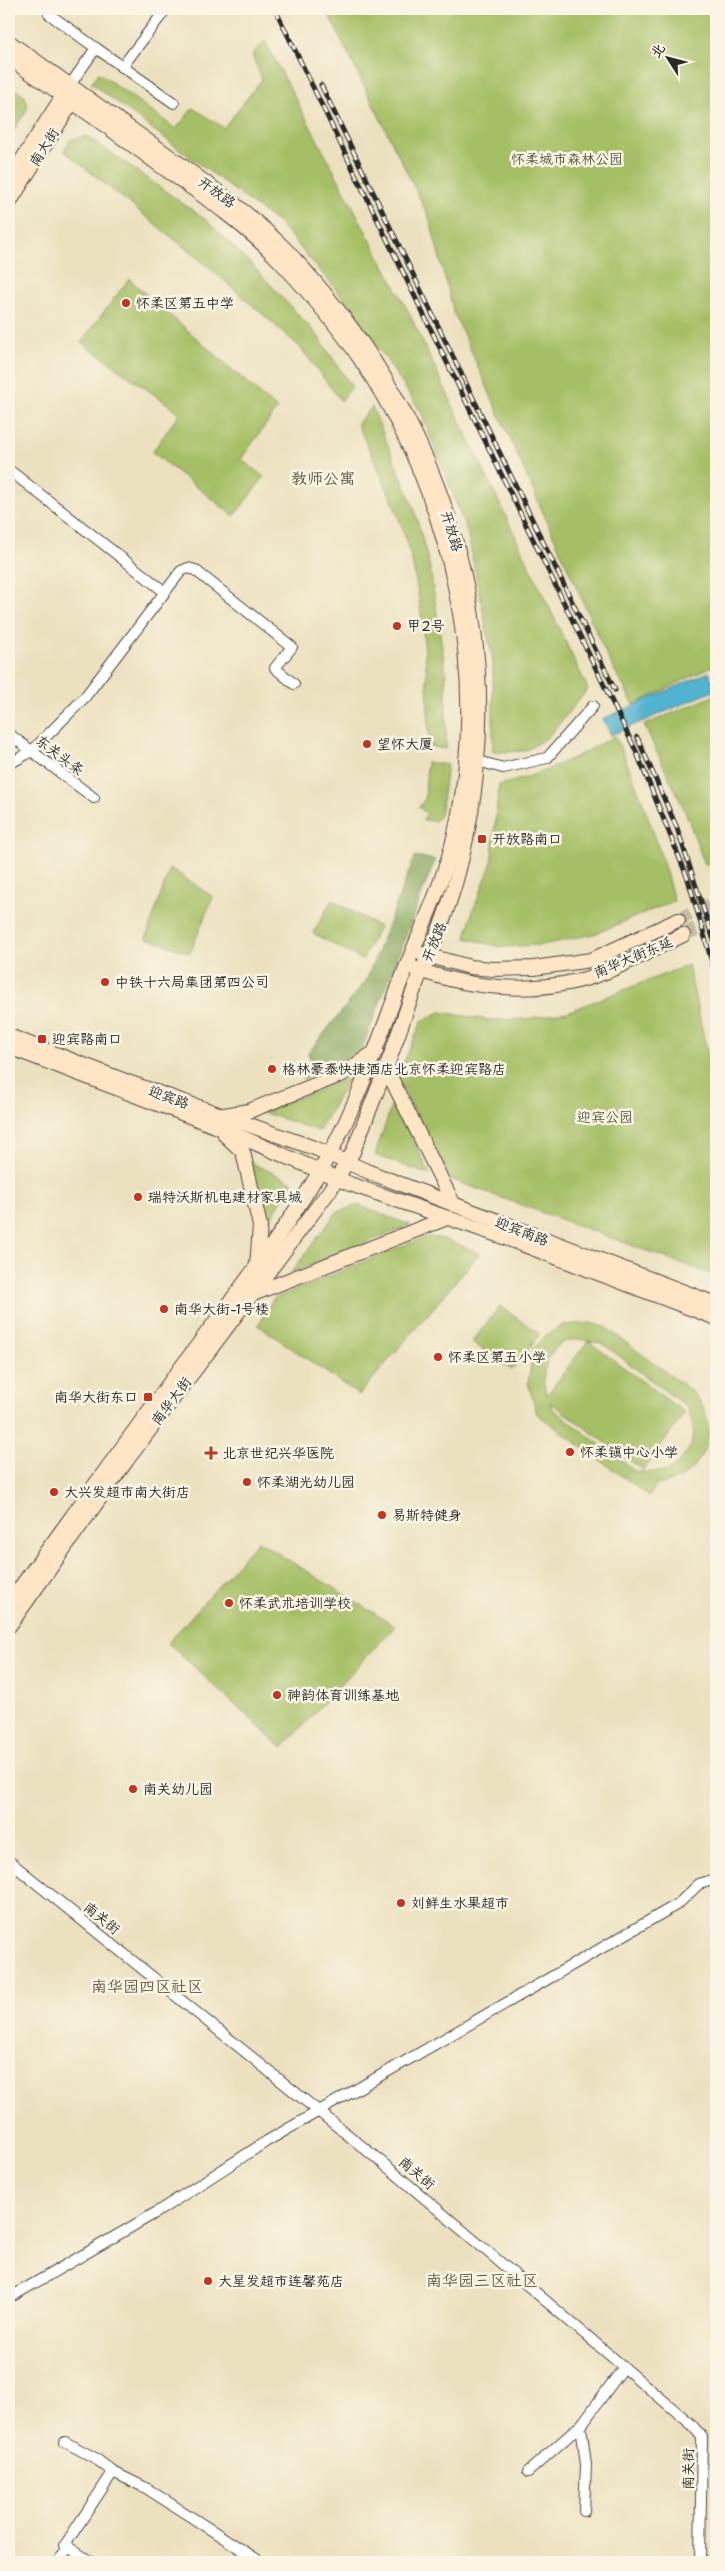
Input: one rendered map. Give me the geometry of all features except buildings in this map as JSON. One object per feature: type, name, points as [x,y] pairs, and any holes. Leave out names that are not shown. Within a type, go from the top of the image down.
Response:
[{"type":"main road","name":"开放路","points":[[9,42],[71,93],[230,214],[275,256],[317,302],[361,359],[391,413],[418,469],[444,540],[459,610],[467,684],[466,760],[454,836],[435,897],[407,965],[376,1051],[329,1155],[319,1172]]},
{"type":"main road","name":"开放路","points":[[9,58],[71,93],[237,205],[284,248],[326,295],[370,352],[388,382],[430,464],[455,536],[472,618],[479,683],[478,761],[467,835],[450,902],[430,957],[422,971],[386,1068],[346,1163],[337,1179]]},
{"type":"main road","name":"南大街","points":[[9,180],[71,93]]},
{"type":"main road","name":"南大街","points":[[9,203],[71,93]]},
{"type":"main road","name":"南华大街东延","points":[[413,950],[430,957],[492,969],[534,968],[591,960],[678,920]]},
{"type":"main road","name":"南华大街东延","points":[[407,965],[422,971],[507,989],[557,986],[606,971],[683,935]]},
{"type":"main road","name":"迎宾路","points":[[9,1036],[220,1121],[319,1172],[337,1179]]},
{"type":"main road","name":"迎宾路","points":[[9,1047],[220,1121],[329,1155]]},
{"type":"main road","points":[[257,1266],[260,1226],[243,1152],[220,1121],[343,1074],[376,1051]]},
{"type":"main road","points":[[386,1068],[454,1205]]},
{"type":"main road","name":"迎宾南路","points":[[329,1155],[454,1205],[716,1304]]},
{"type":"main road","name":"南华大街","points":[[9,1603],[257,1266],[319,1172]]},
{"type":"main road","name":"迎宾南路","points":[[337,1179],[559,1257],[716,1318]]},
{"type":"main road","name":"南华大街","points":[[9,1626],[127,1460],[253,1294],[337,1179]]},
{"type":"main road","points":[[253,1294],[447,1218]]},
{"type":"street","points":[[122,67],[166,9]]},
{"type":"street","points":[[51,11],[96,48],[174,103]]},
{"type":"street","points":[[71,93],[96,48]]},
{"type":"street","points":[[9,470],[164,592]]},
{"type":"street","points":[[9,764],[32,752],[85,697],[164,592],[181,571],[188,568],[195,570],[292,647],[275,668],[294,684]]},
{"type":"street","points":[[478,761],[503,768],[547,758],[593,706]]},
{"type":"street","name":"东关头条","points":[[9,734],[94,798]]},
{"type":"street","name":"南关街","points":[[9,1861],[319,2112],[692,2424],[702,2438],[700,2562]]},
{"type":"street","points":[[9,2298],[157,2212],[267,2141],[678,1904],[699,1884],[716,1879]]},
{"type":"street","points":[[528,2472],[582,2424],[624,2367]]},
{"type":"street","points":[[576,2429],[582,2433],[586,2465],[584,2510]]},
{"type":"street","points":[[65,2442],[95,2458],[114,2472],[146,2488],[261,2562]]},
{"type":"street","points":[[66,2545],[114,2472]]},
{"type":"street","points":[[58,2562],[68,2547],[91,2562]]},
{"type":"green space","name":"怀柔城市森林公园","points":[[326,9],[716,9],[716,676],[712,666],[634,705],[608,658],[454,313],[429,217]]},
{"type":"green space","points":[[265,41],[407,309],[588,689],[548,737],[525,751],[493,752],[493,661],[467,531],[421,412],[355,312],[281,225],[91,83],[99,73],[176,129],[193,108],[224,128],[262,79],[252,55]]},
{"type":"green space","points":[[9,85],[25,96],[28,108],[9,138]]},
{"type":"green space","points":[[87,136],[206,220],[254,267],[317,335],[352,387],[341,401],[300,347],[210,268],[64,151],[70,140]]},
{"type":"green space","points":[[129,279],[277,409],[241,459],[264,477],[234,516],[152,452],[180,413],[81,342]]},
{"type":"green space","points":[[372,407],[414,508],[430,568],[446,674],[446,749],[429,746],[427,676],[423,630],[412,561],[402,526],[388,491],[357,424]]},
{"type":"green space","points":[[716,695],[716,858],[705,865],[685,811],[644,725]]},
{"type":"green space","points":[[615,736],[648,817],[674,901],[594,934],[542,945],[500,947],[466,938],[472,913],[491,865],[499,785],[545,771]]},
{"type":"green space","points":[[427,762],[447,765],[440,816],[435,821],[422,820],[427,814],[419,807],[425,799]]},
{"type":"green space","points":[[415,856],[435,860],[359,1057],[302,1079],[313,1065],[308,1053],[366,981]]},
{"type":"green space","points":[[170,868],[213,897],[190,953],[146,938]]},
{"type":"green space","points":[[332,900],[379,927],[362,960],[313,933]]},
{"type":"green space","name":"迎宾公园","points":[[688,965],[716,1092],[716,1276],[450,1179],[397,1077],[422,1021],[440,1012],[489,1020],[526,1019],[567,1012]]},
{"type":"green space","points":[[349,1078],[319,1131],[262,1112]]},
{"type":"green space","points":[[394,1098],[430,1175],[375,1155]]},
{"type":"green space","points":[[249,1162],[293,1182],[263,1231]]},
{"type":"green space","points":[[358,1205],[410,1225],[290,1274],[337,1212]]},
{"type":"green space","points":[[425,1237],[441,1238],[480,1253],[359,1395],[258,1325],[273,1299]]},
{"type":"green space","points":[[500,1306],[540,1334],[512,1370],[472,1342]]},
{"type":"green space","points":[[590,1323],[605,1327],[686,1386],[694,1394],[706,1416],[708,1439],[698,1461],[689,1472],[678,1479],[657,1485],[649,1496],[537,1414],[528,1383],[534,1348],[545,1336],[563,1325]],"holes":[[[580,1339],[588,1341],[547,1395],[544,1373],[553,1352],[566,1341]],[[588,1341],[602,1343],[688,1408],[694,1431],[691,1446],[678,1464],[666,1472],[636,1472],[553,1409],[550,1402],[643,1470],[685,1413]]]},
{"type":"green space","name":"神韵体育训练基地","points":[[258,1541],[395,1626],[282,1748],[168,1643]]},
{"type":"water","points":[[709,672],[716,690],[611,735],[603,719]]},
{"type":"tunnel","points":[[678,920],[716,901]]},
{"type":"tunnel","points":[[683,935],[716,919]]},
{"type":"railway","points":[[275,9],[636,751],[688,879],[716,976]]},
{"type":"railway","points":[[321,85],[615,690]]},
{"type":"railway","points":[[637,737],[677,828],[716,947]]},
{"type":"place","name":"怀柔区第五中学","points":[[126,303]]},
{"type":"place","name":"甲2号","points":[[397,626]]},
{"type":"place","name":"望怀大厦","points":[[367,744]]},
{"type":"place","name":"开放路南口","points":[[482,839]]},
{"type":"place","name":"中铁十六局集团第四公司","points":[[105,982]]},
{"type":"place","name":"迎宾路南口","points":[[42,1039]]},
{"type":"place","name":"格林豪泰快捷酒店北京怀柔迎宾路店","points":[[272,1069]]},
{"type":"place","name":"瑞特沃斯机电建材家具城","points":[[138,1197]]},
{"type":"place","name":"南华大街-1号楼","points":[[164,1309]]},
{"type":"place","name":"怀柔区第五小学","points":[[438,1357]]},
{"type":"place","name":"南华大街东口","points":[[148,1397]]},
{"type":"place","name":"怀柔镇中心小学","points":[[570,1452]]},
{"type":"place","name":"北京世纪兴华医院","points":[[211,1453]]},
{"type":"place","name":"怀柔湖光幼儿园","points":[[247,1482]]},
{"type":"place","name":"大兴发超市南大街店","points":[[54,1492]]},
{"type":"place","name":"易斯特健身","points":[[382,1515]]},
{"type":"place","name":"怀柔武术培训学校","points":[[229,1603]]},
{"type":"place","name":"神韵体育训练基地","points":[[277,1695]]},
{"type":"place","name":"南关幼儿园","points":[[133,1789]]},
{"type":"place","name":"刘鲜生水果超市","points":[[401,1903]]},
{"type":"place","name":"大星发超市连馨苑店","points":[[208,2281]]},
{"type":"district","name":"教师公寓","points":[[323,478]]},
{"type":"district","name":"南华园四区社区","points":[[147,1986]]},
{"type":"district","name":"南华园三区社区","points":[[482,2280]]}]
